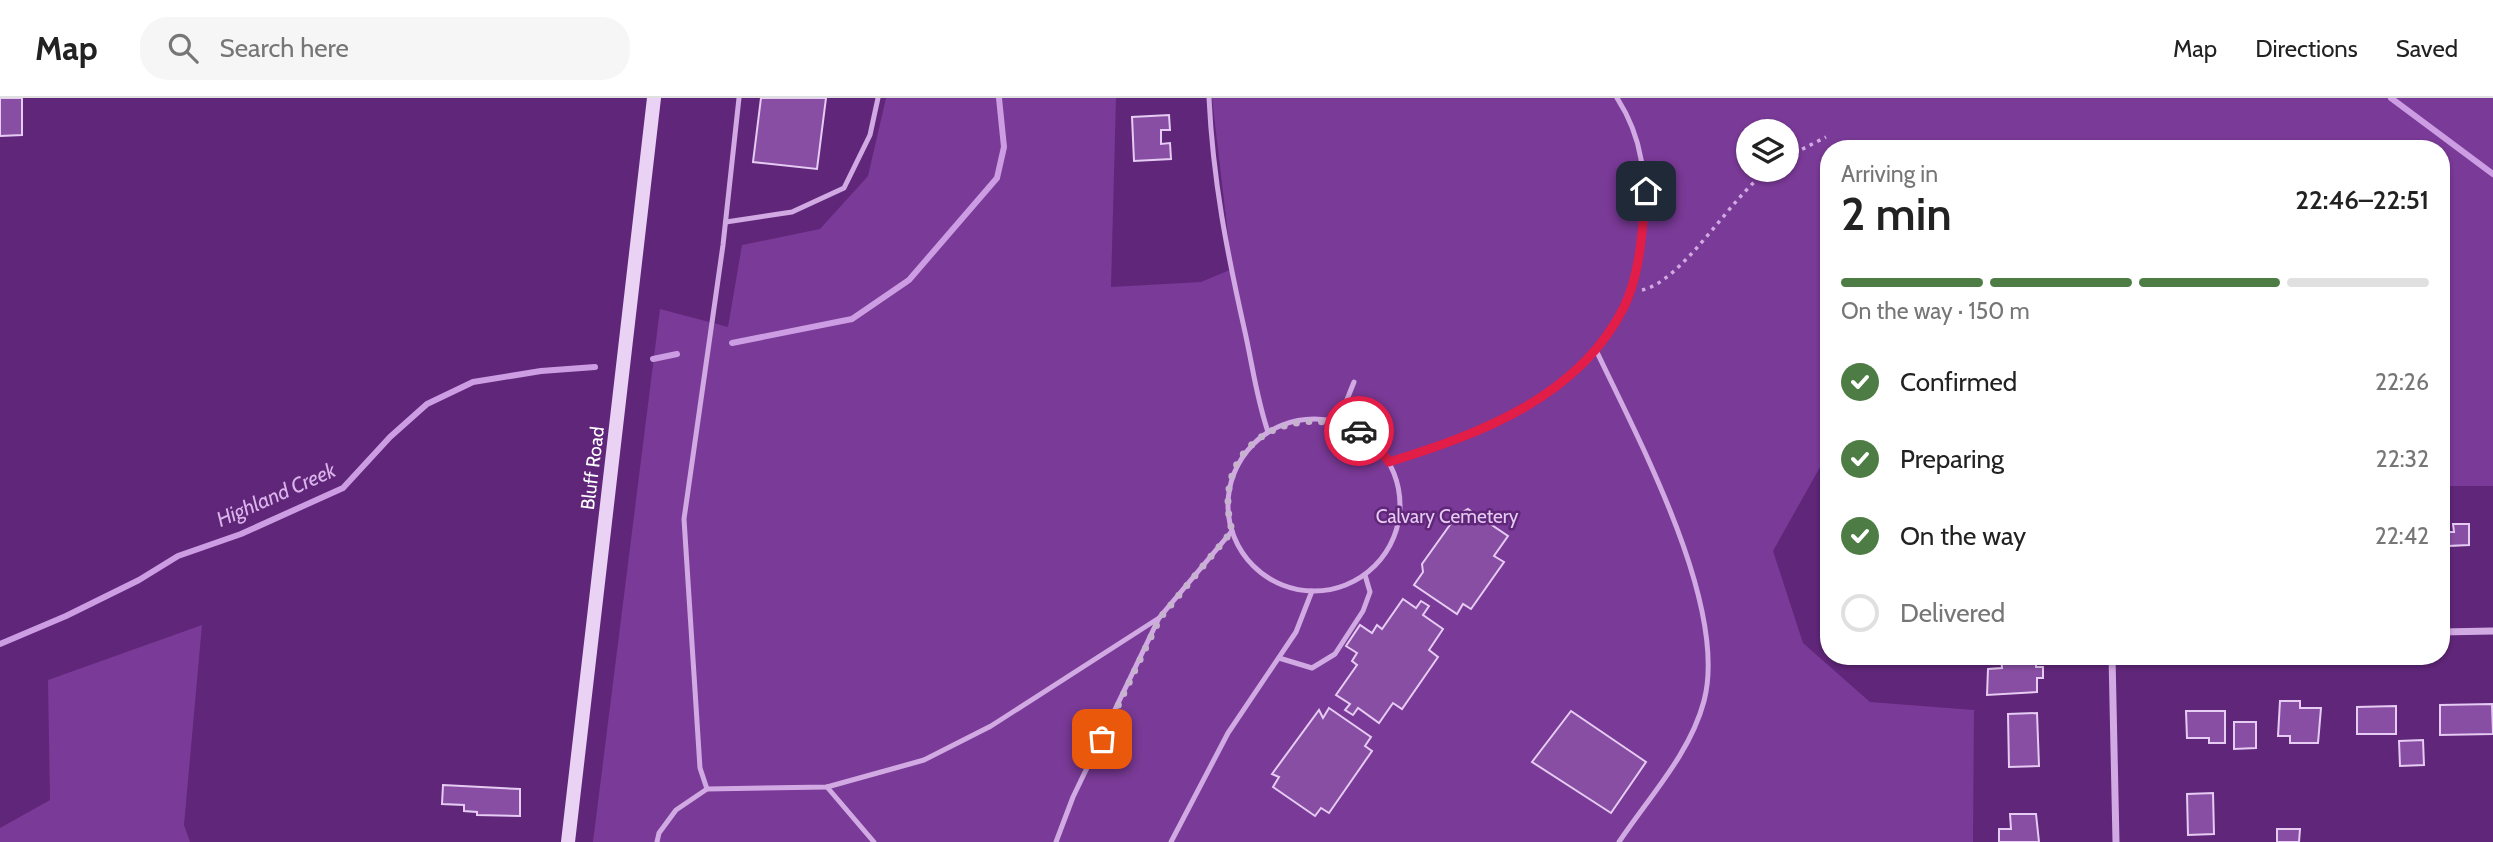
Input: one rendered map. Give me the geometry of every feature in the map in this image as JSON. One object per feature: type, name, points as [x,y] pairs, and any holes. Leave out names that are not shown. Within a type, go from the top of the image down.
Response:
[{"type":"main road","name":"Bluff Road","points":[[568,842],[654,98]]},
{"type":"street","points":[[2450,632],[2493,631]]},
{"type":"street","points":[[2112,665],[2116,842]]},
{"type":"lane","points":[[707,789],[700,768],[684,519],[726,222],[739,98]]},
{"type":"lane","points":[[726,222],[792,212],[844,188],[870,135],[878,98]]},
{"type":"lane","points":[[1209,98],[1219,219],[1248,346],[1253,388],[1268,432]]},
{"type":"lane","points":[[1389,462],[1447,444],[1511,416],[1567,379],[1597,350],[1625,306],[1639,256],[1646,191],[1642,153],[1617,98]]},
{"type":"lane","points":[[1597,350],[1654,474],[1682,548],[1702,615],[1707,650],[1704,700],[1691,736],[1619,842]]},
{"type":"lane","points":[[1338,422],[1354,382]]},
{"type":"lane","points":[[1314,419],[1338,422],[1358,431],[1376,444],[1389,462],[1399,485],[1401,510],[1383,557],[1365,575],[1349,584],[1311,591],[1281,584],[1254,567],[1241,550],[1232,531],[1227,503],[1233,475],[1247,451],[1268,432],[1290,422],[1314,419]]},
{"type":"lane","points":[[1056,842],[1073,797],[1160,618],[1232,531]]},
{"type":"lane","points":[[1279,658],[1312,668],[1335,654],[1363,611],[1370,592],[1365,575]]},
{"type":"lane","points":[[1171,842],[1228,733],[1296,632],[1311,591]]},
{"type":"lane","points":[[657,842],[659,833],[676,810],[707,789],[827,787],[935,754],[991,726],[1160,618]]},
{"type":"lane","points":[[827,787],[874,842]]},
{"type":"path","points":[[1799,150],[1826,137]]},
{"type":"path","points":[[1630,285],[1642,290],[1656,287],[1752,182]]},
{"type":"green space","name":"Calvary Cemetery","points":[[886,98],[1116,98],[1111,287],[1201,282],[1232,269],[1212,98],[2493,98],[2493,486],[2450,486],[2450,140],[1820,140],[1820,467],[1773,551],[1803,643],[1820,658],[1820,665],[1828,665],[1870,702],[1974,710],[1973,842],[593,842],[660,309],[728,327],[742,245],[820,229],[868,176]]},
{"type":"green space","points":[[202,625],[184,825],[190,842],[0,842],[0,828],[50,800],[48,680]]},
{"type":"building","points":[[0,98],[22,98],[22,135],[0,136]]},
{"type":"building","points":[[761,98],[826,98],[817,169],[753,162]]},
{"type":"building","points":[[1169,115],[1170,130],[1161,130],[1161,144],[1170,143],[1171,159],[1134,161],[1132,117]]},
{"type":"building","points":[[1468,509],[1508,536],[1494,556],[1504,562],[1471,609],[1463,604],[1457,614],[1414,585],[1423,572],[1422,564],[1457,515]]},
{"type":"building","points":[[2453,524],[2469,524],[2469,545],[2450,546]]},
{"type":"building","points":[[1403,599],[1416,608],[1421,601],[1429,606],[1423,615],[1443,629],[1429,650],[1438,657],[1402,709],[1393,703],[1379,723],[1358,708],[1353,715],[1345,710],[1350,704],[1336,695],[1357,665],[1352,661],[1357,653],[1346,646],[1360,625],[1372,633],[1377,625],[1382,629]]},
{"type":"building","points":[[2002,665],[2043,667],[2043,678],[2037,678],[2037,692],[1987,695],[1988,669],[2002,668]]},
{"type":"building","points":[[2280,701],[2300,701],[2300,708],[2321,708],[2318,743],[2290,743],[2290,736],[2278,736]]},
{"type":"building","points":[[2492,704],[2493,734],[2440,735],[2440,705]]},
{"type":"building","points":[[2396,706],[2396,734],[2357,734],[2357,707]]},
{"type":"building","points":[[1329,708],[1371,737],[1365,746],[1372,751],[1329,813],[1321,808],[1315,816],[1273,787],[1279,777],[1272,774],[1319,710],[1323,718]]},
{"type":"building","points":[[1571,711],[1646,762],[1611,813],[1532,762]]},
{"type":"building","points":[[2186,711],[2225,711],[2225,743],[2209,743],[2209,738],[2187,738]]},
{"type":"building","points":[[2037,713],[2039,766],[2009,767],[2008,714]]},
{"type":"building","points":[[2234,722],[2256,722],[2256,748],[2234,749]]},
{"type":"building","points":[[2423,740],[2424,765],[2400,766],[2399,741]]},
{"type":"building","points":[[443,785],[520,789],[520,816],[477,815],[477,812],[464,811],[464,805],[442,804]]},
{"type":"building","points":[[2213,793],[2214,834],[2188,835],[2187,794]]},
{"type":"building","points":[[2010,814],[2036,814],[2039,842],[1999,842],[1999,829],[2011,829]]},
{"type":"building","points":[[2277,829],[2300,829],[2299,842],[2277,842]]},
{"type":"waterway","name":"Highland Creek","points":[[732,343],[852,319],[909,280],[997,178],[1004,147],[999,98]]},
{"type":"waterway","name":"Highland Creek","points":[[2391,98],[2447,140]]},
{"type":"waterway","name":"Highland Creek","points":[[2450,142],[2493,174]]},
{"type":"waterway","name":"Highland Creek","points":[[653,359],[677,354]]},
{"type":"waterway","name":"Highland Creek","points":[[0,644],[66,616],[139,580],[178,556],[241,534],[343,488],[390,437],[427,404],[473,382],[541,371],[595,367]]},
{"type":"way so far","points":[[1102,739],[1160,618],[1232,531],[1227,503],[1233,475],[1247,451],[1268,432],[1290,422],[1314,419],[1338,422],[1359,431]]},
{"type":"route","points":[[1359,431],[1376,444],[1389,462],[1447,444],[1511,416],[1567,379],[1597,350],[1625,306],[1639,256],[1646,191]]}]
